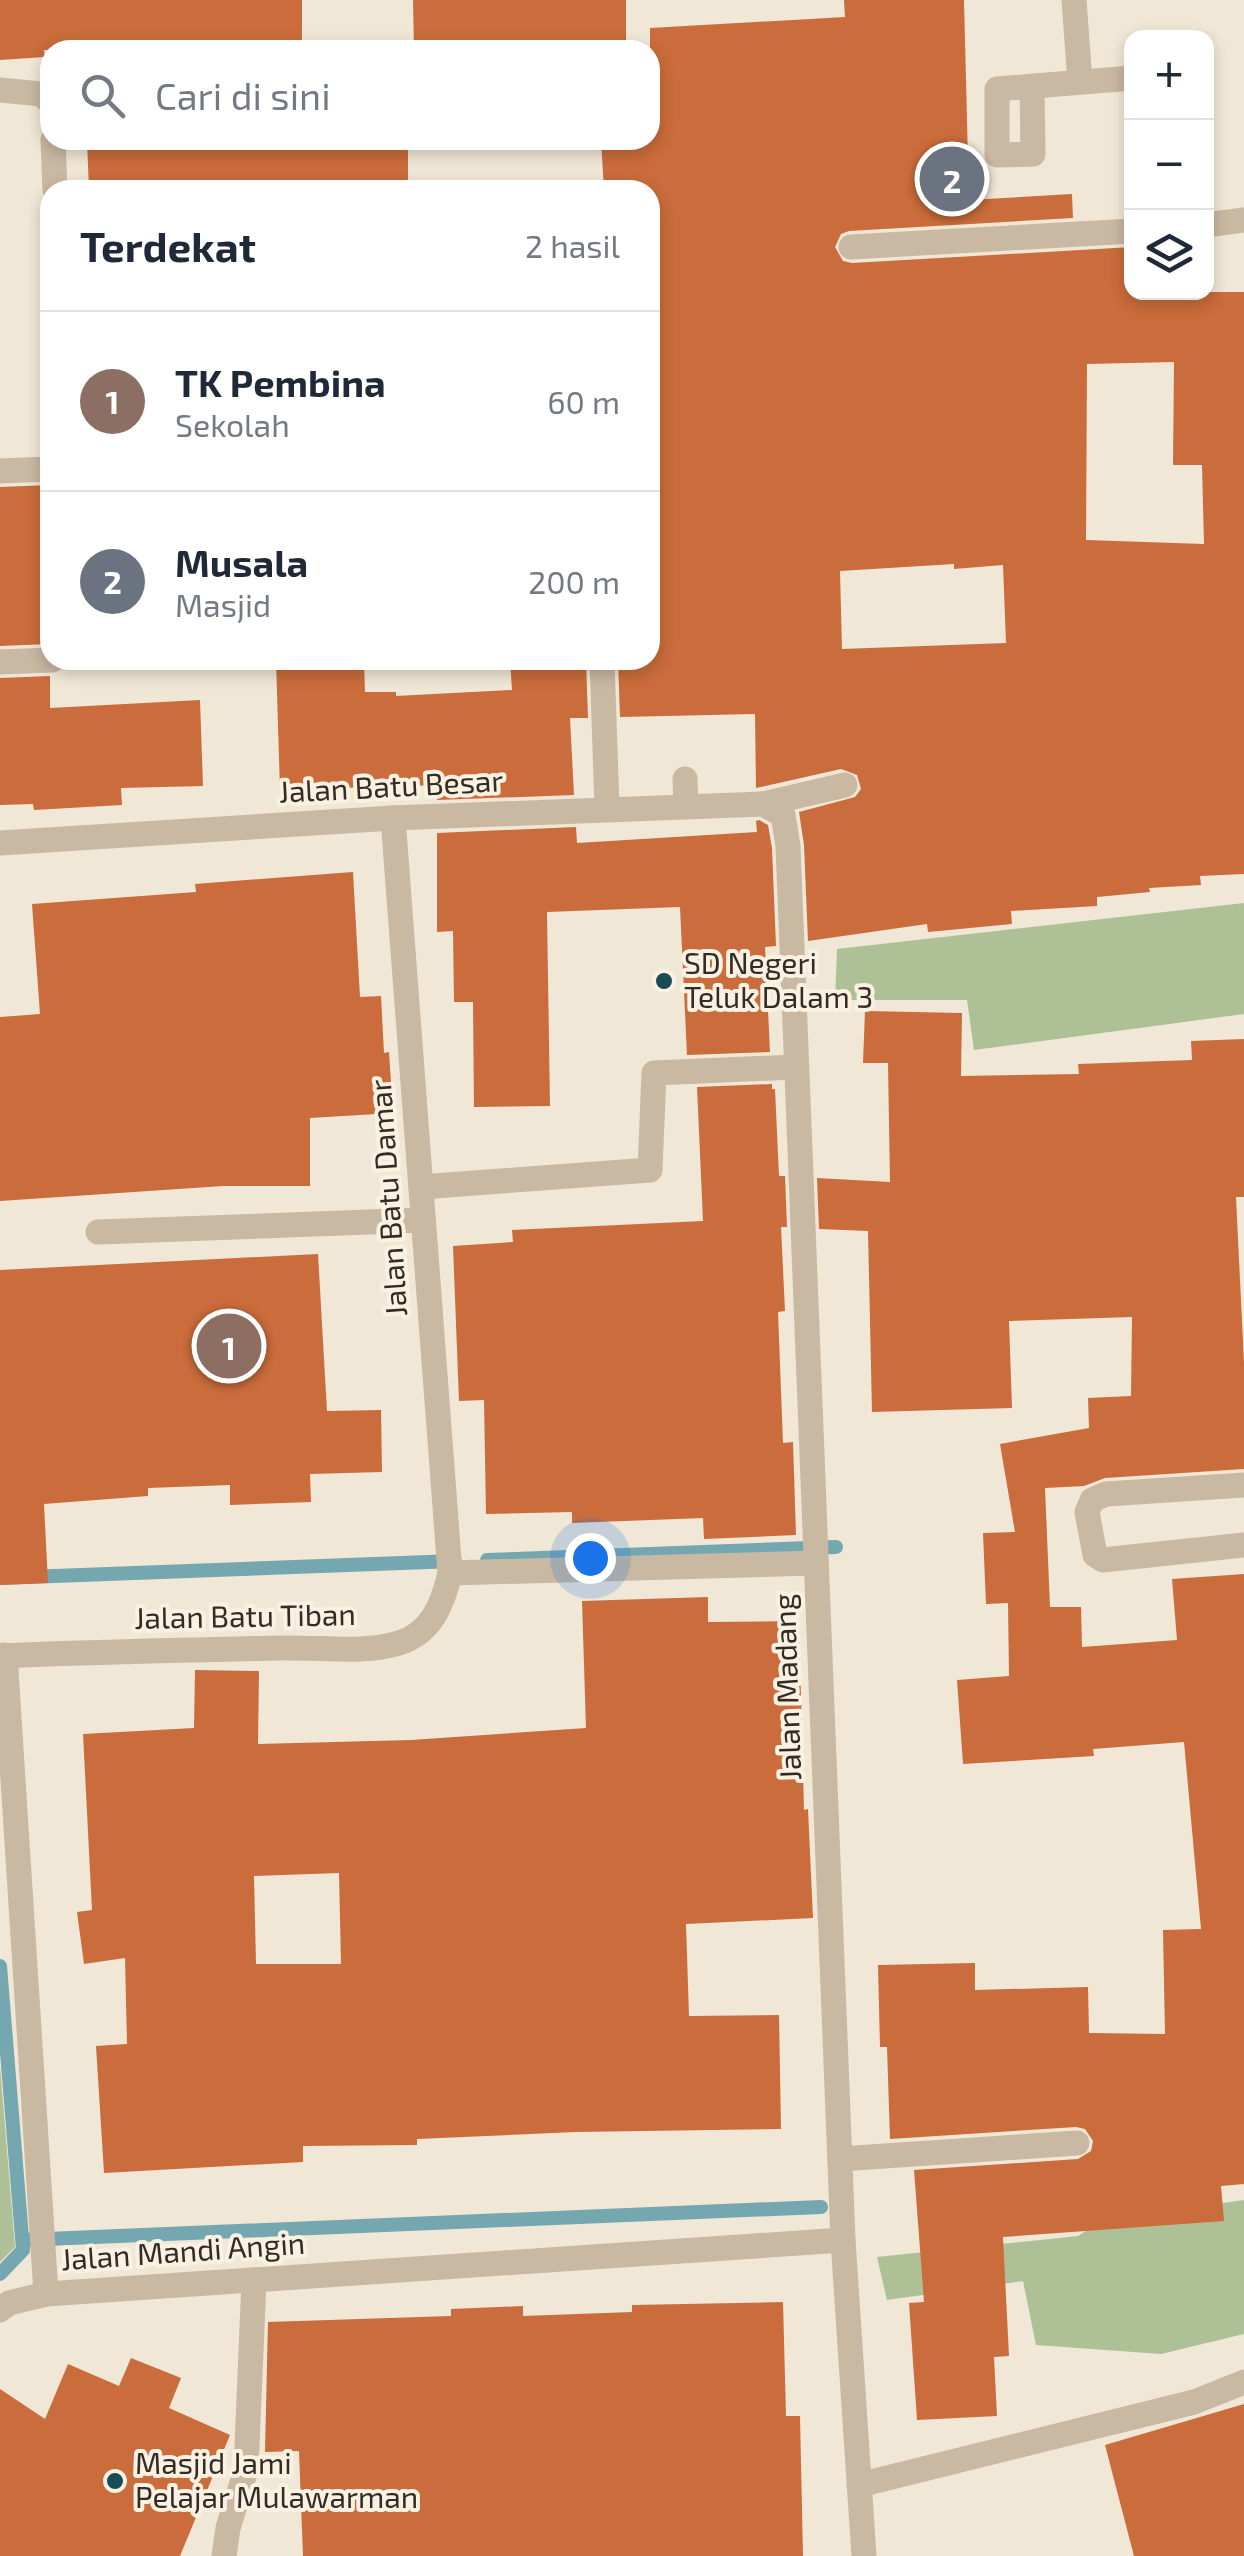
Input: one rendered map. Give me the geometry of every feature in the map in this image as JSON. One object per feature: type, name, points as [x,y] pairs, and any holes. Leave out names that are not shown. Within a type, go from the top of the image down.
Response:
[{"type":"street","points":[[1074,0],[1080,82]]},
{"type":"street","points":[[1032,86],[1124,79]]},
{"type":"street","points":[[0,90],[40,94]]},
{"type":"street","points":[[54,150],[55,180]]},
{"type":"street","points":[[1214,224],[1244,220]]},
{"type":"street","points":[[851,247],[1124,232]]},
{"type":"street","points":[[0,471],[40,469]]},
{"type":"street","points":[[0,662],[40,660]]},
{"type":"street","points":[[602,670],[607,808]]},
{"type":"street","points":[[685,778],[686,806]]},
{"type":"street","name":"Jalan Batu Besar","points":[[0,843],[607,808],[773,809],[845,785]]},
{"type":"street","name":"Jalan Madang","points":[[773,809],[788,846],[840,2159],[864,2556]]},
{"type":"street","name":"Jalan Batu Damar","points":[[392,818],[450,1572]]},
{"type":"street","points":[[421,1186],[650,1170],[654,1073],[796,1066]]},
{"type":"street","points":[[98,1232],[423,1220]]},
{"type":"street","points":[[1244,1484],[1106,1494],[1092,1500],[1087,1512],[1095,1555],[1103,1560],[1244,1545]]},
{"type":"street","points":[[450,1572],[815,1563]]},
{"type":"street","name":"Jalan Batu Tiban","points":[[3,1656],[357,1649],[400,1643],[425,1630],[443,1602],[450,1572]]},
{"type":"street","name":"Jalan Mandi Angin","points":[[3,1656],[46,2294],[844,2240]]},
{"type":"street","points":[[840,2159],[1077,2143]]},
{"type":"street","points":[[224,2556],[228,2528],[246,2470],[254,2280]]},
{"type":"street","points":[[0,2310],[8,2304],[46,2294]]},
{"type":"street","points":[[859,2485],[1194,2402],[1244,2382]]},
{"type":"green space","points":[[1244,903],[1244,1014],[974,1050],[967,1000],[835,1000],[837,949]]},
{"type":"green space","points":[[0,2066],[15,2247],[0,2262]]},
{"type":"green space","points":[[1244,2200],[1244,2334],[1161,2354],[1036,2345],[1023,2281],[887,2300],[877,2257],[1078,2236],[1103,2220]]},
{"type":"building","points":[[0,0],[302,0],[302,40],[40,40],[40,57],[0,60]]},
{"type":"building","points":[[413,0],[626,0],[626,40],[414,40]]},
{"type":"building","points":[[844,0],[964,0],[969,200],[1072,194],[1073,218],[849,231],[841,234],[835,247],[843,261],[1124,247],[1124,300],[1214,300],[1214,292],[1244,292],[1244,874],[1200,876],[1201,885],[1097,897],[1097,906],[1011,911],[1012,924],[928,932],[927,924],[808,941],[799,812],[855,797],[861,789],[857,775],[841,769],[756,788],[755,714],[620,717],[618,670],[660,670],[660,180],[603,180],[602,150],[660,150],[660,40],[650,40],[650,28],[845,17]],"holes":[[[1174,362],[1173,465],[1202,465],[1204,544],[1086,540],[1087,364]],[[1003,565],[1006,643],[842,649],[840,571]]]},
{"type":"building","points":[[87,150],[408,150],[408,180],[89,180]]},
{"type":"building","points":[[40,485],[40,644],[0,646],[0,487]]},
{"type":"building","points":[[276,670],[364,670],[365,692],[396,692],[396,696],[512,690],[511,670],[586,670],[588,718],[570,718],[574,795],[437,800],[437,785],[280,790]]},
{"type":"building","points":[[50,676],[50,708],[200,700],[203,786],[121,788],[122,805],[34,810],[33,804],[0,805],[0,678]]},
{"type":"building","points":[[759,820],[768,825],[772,848],[776,946],[765,947],[770,1052],[687,1055],[680,907],[547,912],[550,1106],[474,1107],[473,1002],[454,1002],[453,931],[437,932],[437,833],[576,827],[577,843],[757,832]]},
{"type":"building","points":[[353,872],[360,997],[381,996],[393,1113],[310,1118],[310,1186],[223,1186],[0,1201],[0,1017],[40,1014],[32,904],[196,892],[195,884]]},
{"type":"building","points":[[865,1011],[962,1013],[961,1076],[1079,1074],[1078,1064],[1192,1060],[1191,1041],[1244,1039],[1244,1197],[1236,1197],[1244,1363],[1244,1469],[1105,1478],[1084,1486],[1045,1488],[1050,1607],[1081,1607],[1082,1647],[1177,1640],[1172,1579],[1244,1574],[1244,2184],[1221,2186],[1224,2221],[1003,2237],[1009,2356],[994,2357],[997,2416],[917,2420],[909,2303],[924,2302],[914,2170],[1078,2159],[1091,2151],[1093,2141],[1085,2129],[1076,2127],[890,2139],[887,2047],[880,2047],[878,1965],[975,1963],[975,1990],[1088,1987],[1089,2033],[1165,2034],[1163,1930],[1201,1929],[1184,1742],[1093,1749],[1094,1756],[963,1764],[957,1680],[1009,1676],[1008,1603],[986,1604],[983,1533],[1015,1532],[1000,1444],[1089,1428],[1088,1398],[1131,1396],[1132,1317],[1009,1321],[1012,1408],[872,1412],[868,1231],[819,1229],[817,1178],[890,1182],[888,1063],[863,1063]]},
{"type":"building","points":[[772,1084],[779,1176],[785,1176],[787,1227],[781,1227],[785,1311],[778,1312],[783,1443],[793,1442],[796,1535],[704,1539],[703,1518],[572,1523],[572,1512],[486,1514],[484,1400],[459,1401],[453,1246],[513,1242],[512,1230],[703,1221],[697,1087]]},
{"type":"building","points":[[318,1254],[327,1411],[381,1410],[382,1472],[310,1474],[311,1502],[230,1505],[230,1485],[148,1488],[148,1496],[44,1504],[48,1583],[0,1585],[0,1270]]},
{"type":"building","points":[[708,1597],[708,1622],[799,1621],[804,1810],[808,1809],[813,1918],[686,1924],[689,2016],[779,2015],[781,2129],[575,2132],[417,2139],[417,2145],[303,2146],[303,2162],[104,2173],[96,2046],[127,2044],[125,1958],[84,1964],[77,1912],[92,1910],[83,1734],[194,1728],[195,1670],[259,1671],[258,1744],[411,1740],[586,1728],[582,1601]],"holes":[[[339,1873],[341,1964],[256,1964],[254,1876]]]},
{"type":"building","points":[[783,2302],[786,2416],[800,2416],[803,2556],[303,2556],[299,2451],[265,2452],[268,2322],[451,2316],[451,2309],[523,2306],[523,2316],[632,2312],[632,2305]]},
{"type":"building","name":"Masjid Jami Pelajar Mulawarman","points":[[131,2358],[181,2378],[169,2408],[230,2435],[180,2556],[0,2556],[0,2389],[45,2419],[68,2364],[119,2386]]},
{"type":"building","points":[[1244,2404],[1244,2556],[1134,2556],[1105,2445]]},
{"type":"waterway","points":[[487,1560],[836,1547]]},
{"type":"waterway","points":[[0,1578],[455,1561]]},
{"type":"waterway","points":[[0,1966],[23,2250],[0,2274]]},
{"type":"waterway","points":[[23,2240],[821,2207]]},
{"type":"place","name":"Musala","points":[[952,179]]},
{"type":"place","name":"SD Negeri Teluk Dalam 3","points":[[664,981]]},
{"type":"place","name":"TK Pembina","points":[[229,1346]]},
{"type":"place","name":"Masjid Jami Pelajar Mulawarman","points":[[115,2481]]}]
